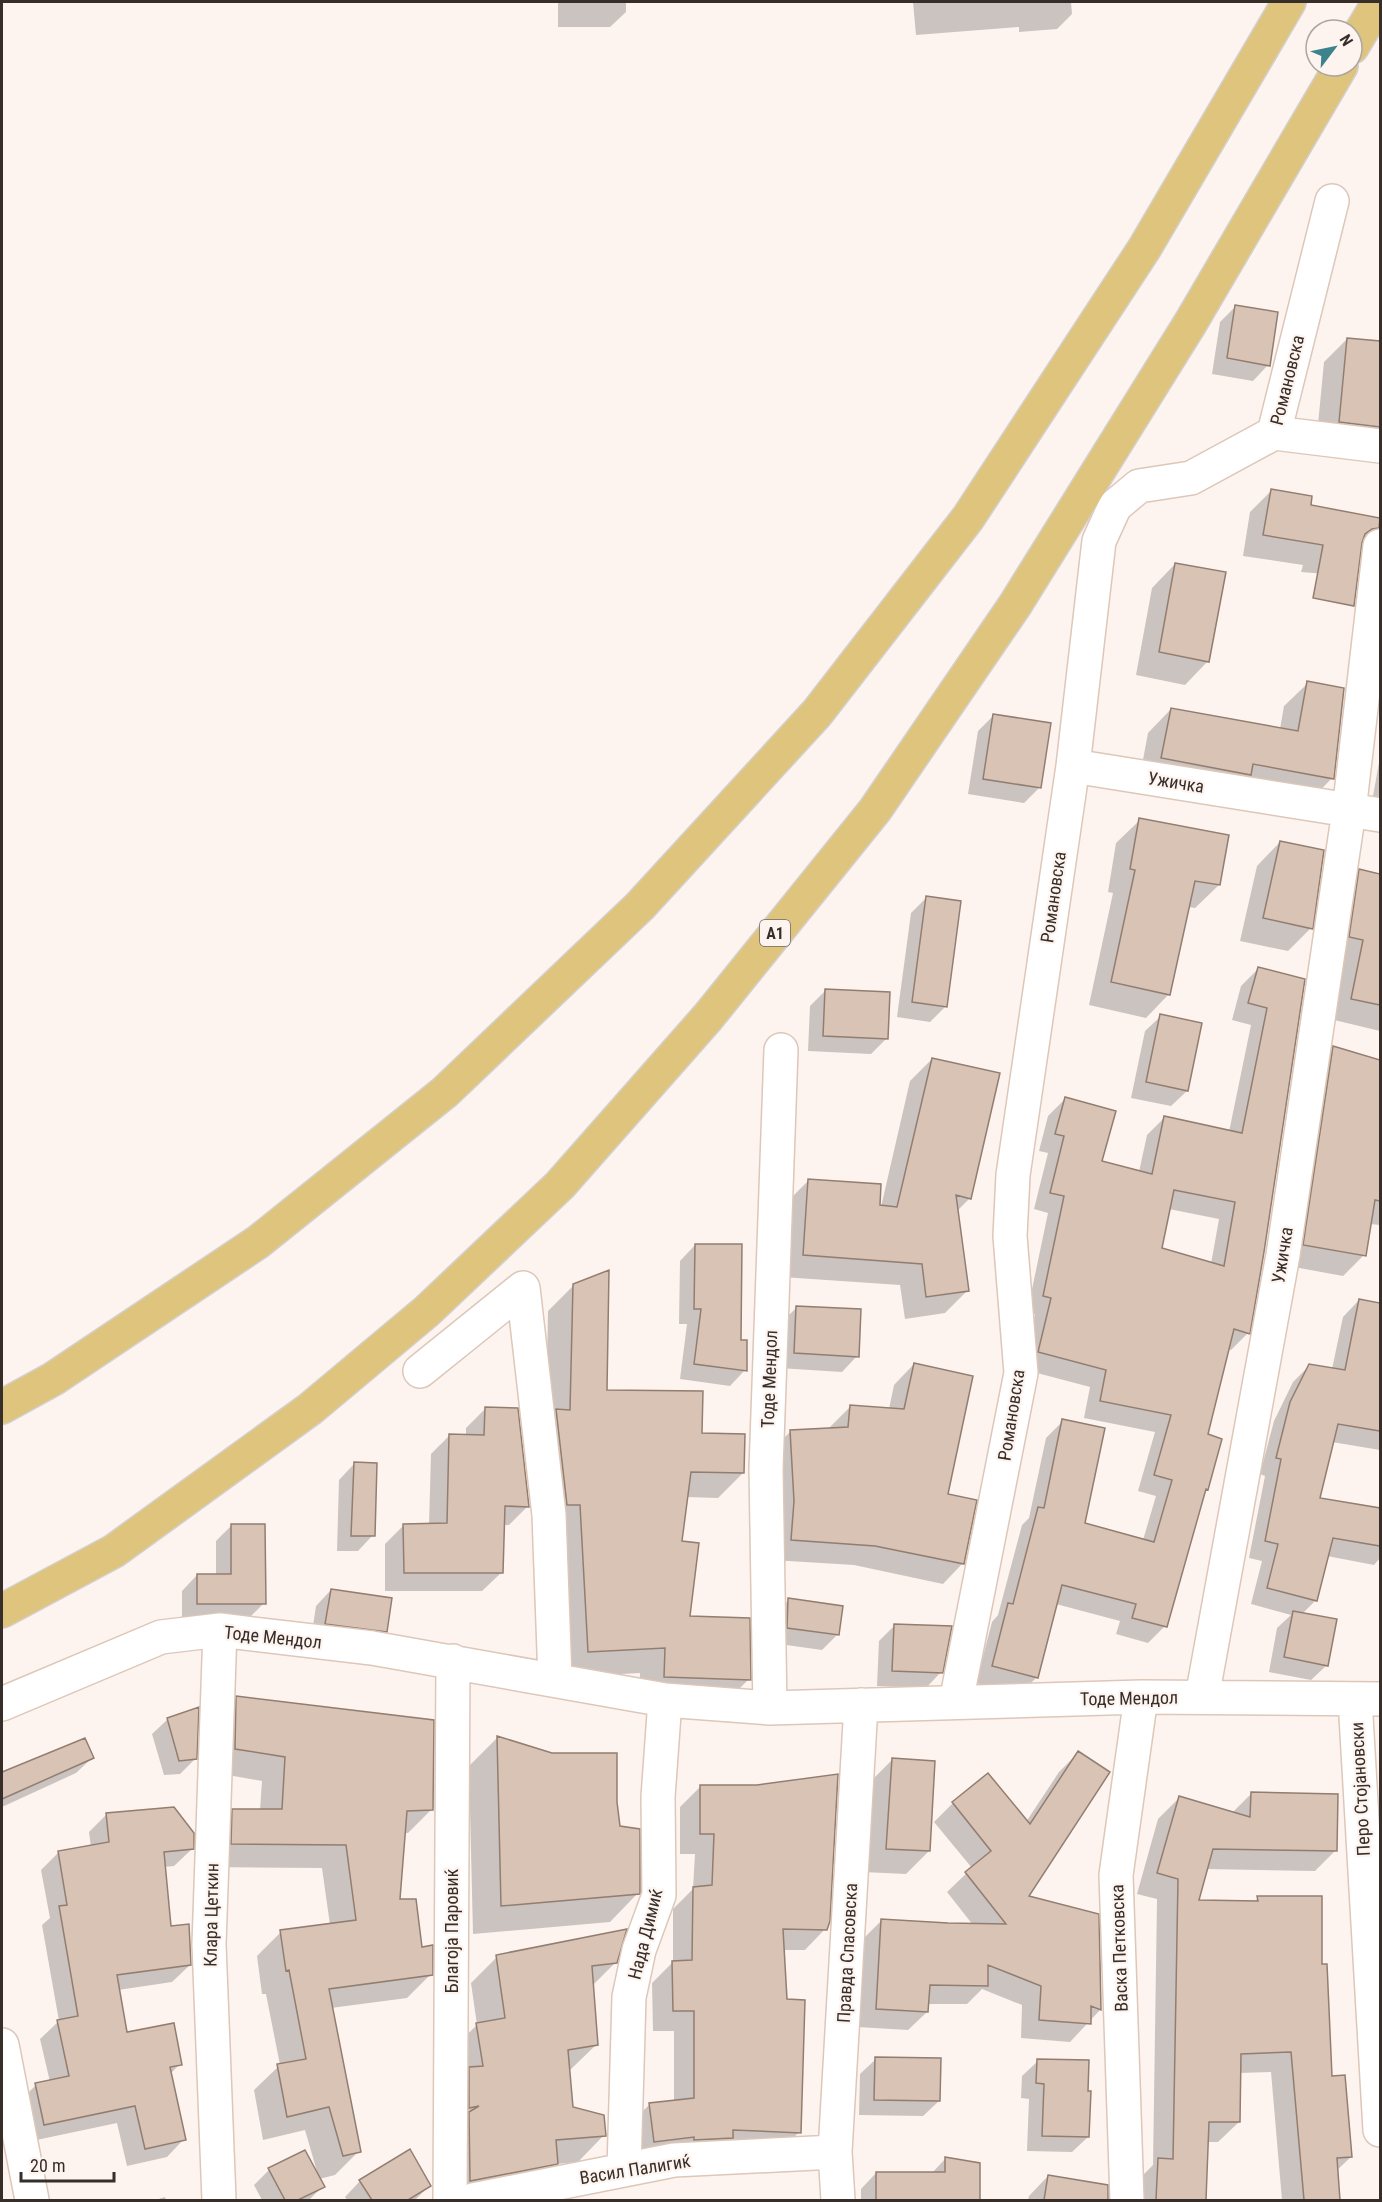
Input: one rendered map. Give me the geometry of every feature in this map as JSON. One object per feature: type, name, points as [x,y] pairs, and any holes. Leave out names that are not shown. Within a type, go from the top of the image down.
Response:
[{"type":"highway","points":[[2,1407],[53,1379],[258,1242],[445,1092],[639,906],[809,722],[974,508],[1144,249],[1289,2]]},
{"type":"highway","points":[[1364,27],[1379,2]]},
{"type":"highway","name":"A1","points":[[2,1611],[114,1551],[310,1409],[427,1311],[560,1185],[708,1017],[875,810],[1015,605],[1191,322],[1334,78]]},
{"type":"street","name":"Романовска","points":[[956,1702],[1021,1373],[1010,1236],[1014,1175],[1073,766],[1099,540],[1115,506],[1139,486],[1191,478],[1274,433],[1332,201]]},
{"type":"street","points":[[1274,433],[1380,446]]},
{"type":"street","name":"Ужичка","points":[[1202,1697],[1365,813],[1380,546]]},
{"type":"street","name":"Ужичка","points":[[1073,766],[1365,813]]},
{"type":"street","name":"Тоде Мендол","points":[[770,1708],[765,1469],[781,1050]]},
{"type":"street","points":[[420,1371],[523,1288],[549,1515],[555,1679]]},
{"type":"street","name":"Тоде Мендол","points":[[2,1704],[161,1637],[220,1630],[372,1648],[666,1700],[770,1708],[1141,1697],[1368,1699]]},
{"type":"street","name":"Клара Цеткин","points":[[219,2200],[209,1944],[220,1630]]},
{"type":"street","name":"Благоја Паровиќ","points":[[450,2200],[453,1661]]},
{"type":"street","name":"Васка Петковска","points":[[1127,2200],[1116,1875],[1141,1697]]},
{"type":"street","name":"Перо Стојановски","points":[[1368,1699],[1380,2130]]},
{"type":"street","name":"Нада Димиќ","points":[[624,2169],[629,1997],[639,1950],[659,1895],[657,1797],[666,1700]]},
{"type":"street","name":"Правда Спасовска","points":[[838,2200],[836,2152],[861,1705]]},
{"type":"street","points":[[2,2045],[32,2200]]},
{"type":"street","name":"Васил Палигиќ","points":[[473,2200],[674,2160],[836,2152]]},
{"type":"building","points":[[1235,305],[1278,312],[1270,366],[1227,358]]},
{"type":"building","points":[[1347,338],[1380,341],[1380,427],[1339,422]]},
{"type":"building","points":[[1271,489],[1312,496],[1311,505],[1380,518],[1379,528],[1372,529],[1365,534],[1362,543],[1354,606],[1313,598],[1323,545],[1263,535]]},
{"type":"building","points":[[1175,563],[1226,572],[1209,662],[1159,652]]},
{"type":"building","points":[[1307,681],[1344,688],[1334,779],[1253,764],[1251,775],[1161,758],[1171,708],[1298,731]]},
{"type":"building","points":[[993,714],[1051,723],[1041,788],[983,779]]},
{"type":"building","points":[[1139,818],[1229,835],[1220,885],[1195,881],[1170,995],[1111,982],[1135,870],[1130,869]]},
{"type":"building","points":[[1280,841],[1324,850],[1313,929],[1263,918]]},
{"type":"building","points":[[1359,869],[1380,874],[1380,1005],[1351,999],[1363,940],[1349,937]]},
{"type":"building","points":[[926,896],[961,901],[947,1007],[912,1002]]},
{"type":"building","points":[[1258,967],[1305,979],[1250,1334],[1234,1329],[1208,1434],[1222,1439],[1167,1627],[1132,1618],[1136,1604],[1062,1585],[1038,1678],[992,1666],[1008,1603],[1013,1604],[1038,1507],[1044,1508],[1062,1419],[1105,1428],[1085,1523],[1154,1542],[1172,1480],[1154,1475],[1171,1415],[1100,1401],[1106,1370],[1038,1352],[1051,1298],[1043,1296],[1064,1196],[1050,1193],[1064,1136],[1055,1134],[1065,1097],[1116,1111],[1102,1161],[1152,1174],[1164,1116],[1242,1133],[1267,1008],[1248,1003]],"holes":[[[1174,1190],[1235,1202],[1224,1266],[1162,1248]]]},
{"type":"building","points":[[825,989],[890,992],[888,1039],[823,1036]]},
{"type":"building","points":[[1160,1014],[1202,1023],[1188,1091],[1146,1082]]},
{"type":"building","points":[[1333,1046],[1380,1060],[1380,1201],[1375,1200],[1366,1256],[1303,1245]]},
{"type":"building","points":[[932,1058],[1000,1073],[971,1199],[956,1195],[969,1291],[926,1297],[922,1264],[803,1255],[808,1179],[881,1184],[880,1205],[897,1207]]},
{"type":"building","points":[[695,1244],[742,1244],[741,1340],[747,1340],[747,1371],[694,1364],[701,1309],[694,1309]]},
{"type":"building","points":[[609,1270],[607,1390],[703,1391],[702,1433],[745,1434],[744,1473],[691,1472],[682,1541],[699,1543],[690,1616],[750,1618],[751,1680],[664,1677],[665,1648],[588,1652],[580,1505],[567,1505],[556,1409],[570,1410],[573,1284]]},
{"type":"building","points":[[1359,1299],[1380,1303],[1380,1431],[1338,1424],[1320,1498],[1380,1508],[1380,1546],[1333,1538],[1317,1601],[1267,1588],[1278,1544],[1265,1541],[1281,1459],[1276,1458],[1290,1402],[1309,1364],[1345,1370]]},
{"type":"building","points":[[796,1306],[861,1309],[859,1357],[794,1353]]},
{"type":"building","points":[[914,1363],[973,1376],[948,1494],[977,1500],[964,1564],[875,1546],[791,1540],[794,1501],[790,1430],[848,1427],[850,1405],[904,1409]]},
{"type":"building","points":[[485,1407],[518,1408],[529,1507],[505,1506],[503,1573],[404,1573],[403,1524],[447,1523],[449,1434],[484,1435]]},
{"type":"building","points":[[354,1462],[377,1463],[375,1536],[351,1536]]},
{"type":"building","points":[[231,1524],[265,1524],[266,1604],[197,1604],[197,1574],[231,1574]]},
{"type":"building","points":[[331,1589],[392,1598],[387,1632],[325,1624]]},
{"type":"building","points":[[788,1598],[843,1606],[839,1635],[787,1628]]},
{"type":"building","points":[[1293,1611],[1337,1619],[1328,1666],[1284,1657]]},
{"type":"building","points":[[894,1624],[952,1626],[943,1673],[892,1671]]},
{"type":"building","points":[[236,1696],[434,1720],[433,1810],[407,1811],[400,1899],[416,1899],[422,1947],[433,1945],[433,1975],[329,1989],[361,2152],[343,2156],[329,2107],[287,2117],[277,2064],[306,2059],[289,1970],[286,1971],[280,1930],[356,1920],[346,1845],[231,1844],[232,1809],[282,1809],[285,1757],[235,1749]]},
{"type":"building","points":[[199,1707],[197,1759],[179,1761],[167,1718]]},
{"type":"building","points":[[497,1736],[552,1753],[617,1753],[617,1802],[620,1826],[640,1829],[640,1894],[501,1906]]},
{"type":"building","points":[[85,1738],[94,1758],[2,1799],[2,1772]]},
{"type":"building","points":[[1078,1751],[1110,1772],[1029,1896],[1099,1914],[1101,2010],[1091,2006],[1091,2024],[1039,2020],[1041,1986],[988,1965],[988,1986],[930,1985],[928,2012],[876,2009],[881,1919],[1006,1924],[965,1872],[991,1851],[952,1802],[988,1773],[1030,1824]]},
{"type":"building","points":[[892,1758],[935,1761],[930,1851],[886,1849]]},
{"type":"building","points":[[838,1774],[830,1921],[827,1930],[783,1929],[787,1999],[805,2000],[801,2133],[733,2130],[733,2138],[694,2140],[694,2137],[654,2142],[649,2103],[694,2098],[694,2011],[673,2011],[672,1961],[692,1960],[693,1887],[712,1885],[714,1834],[700,1834],[700,1785],[757,1785]]},
{"type":"building","points":[[1251,1792],[1338,1794],[1337,1851],[1213,1849],[1199,1900],[1258,1901],[1257,1896],[1322,1896],[1322,1964],[1327,1964],[1332,2076],[1345,2075],[1352,2157],[1337,2158],[1340,2200],[1304,2200],[1291,2052],[1241,2054],[1240,2122],[1209,2122],[1206,2200],[1156,2200],[1158,2158],[1173,2159],[1178,1879],[1157,1873],[1179,1796],[1250,1817]]},
{"type":"building","points":[[174,1807],[194,1833],[194,1849],[164,1852],[171,1926],[189,1924],[191,1965],[117,1975],[127,2032],[174,2023],[182,2065],[170,2067],[186,2140],[145,2149],[135,2106],[44,2125],[35,2083],[69,2076],[57,2020],[78,2016],[59,1906],[67,1905],[58,1851],[109,1842],[106,1813]]},
{"type":"building","points":[[627,1929],[617,1963],[592,1966],[598,2045],[568,2050],[573,2107],[604,2115],[606,2136],[556,2140],[558,2164],[470,2181],[469,2112],[479,2106],[469,2108],[469,2067],[483,2066],[476,2023],[505,2018],[496,1955]]},
{"type":"building","points":[[875,2057],[941,2058],[940,2101],[874,2100]]},
{"type":"building","points":[[1037,2059],[1089,2060],[1088,2091],[1091,2091],[1089,2137],[1042,2136],[1044,2084],[1036,2083]]},
{"type":"building","points":[[410,2149],[431,2186],[408,2200],[372,2200],[359,2180]]},
{"type":"building","points":[[305,2150],[325,2187],[298,2200],[285,2200],[268,2168]]},
{"type":"building","points":[[945,2157],[980,2163],[980,2200],[876,2200],[876,2172],[945,2172]]},
{"type":"building","points":[[1048,2175],[1108,2185],[1108,2200],[1044,2200]]}]
